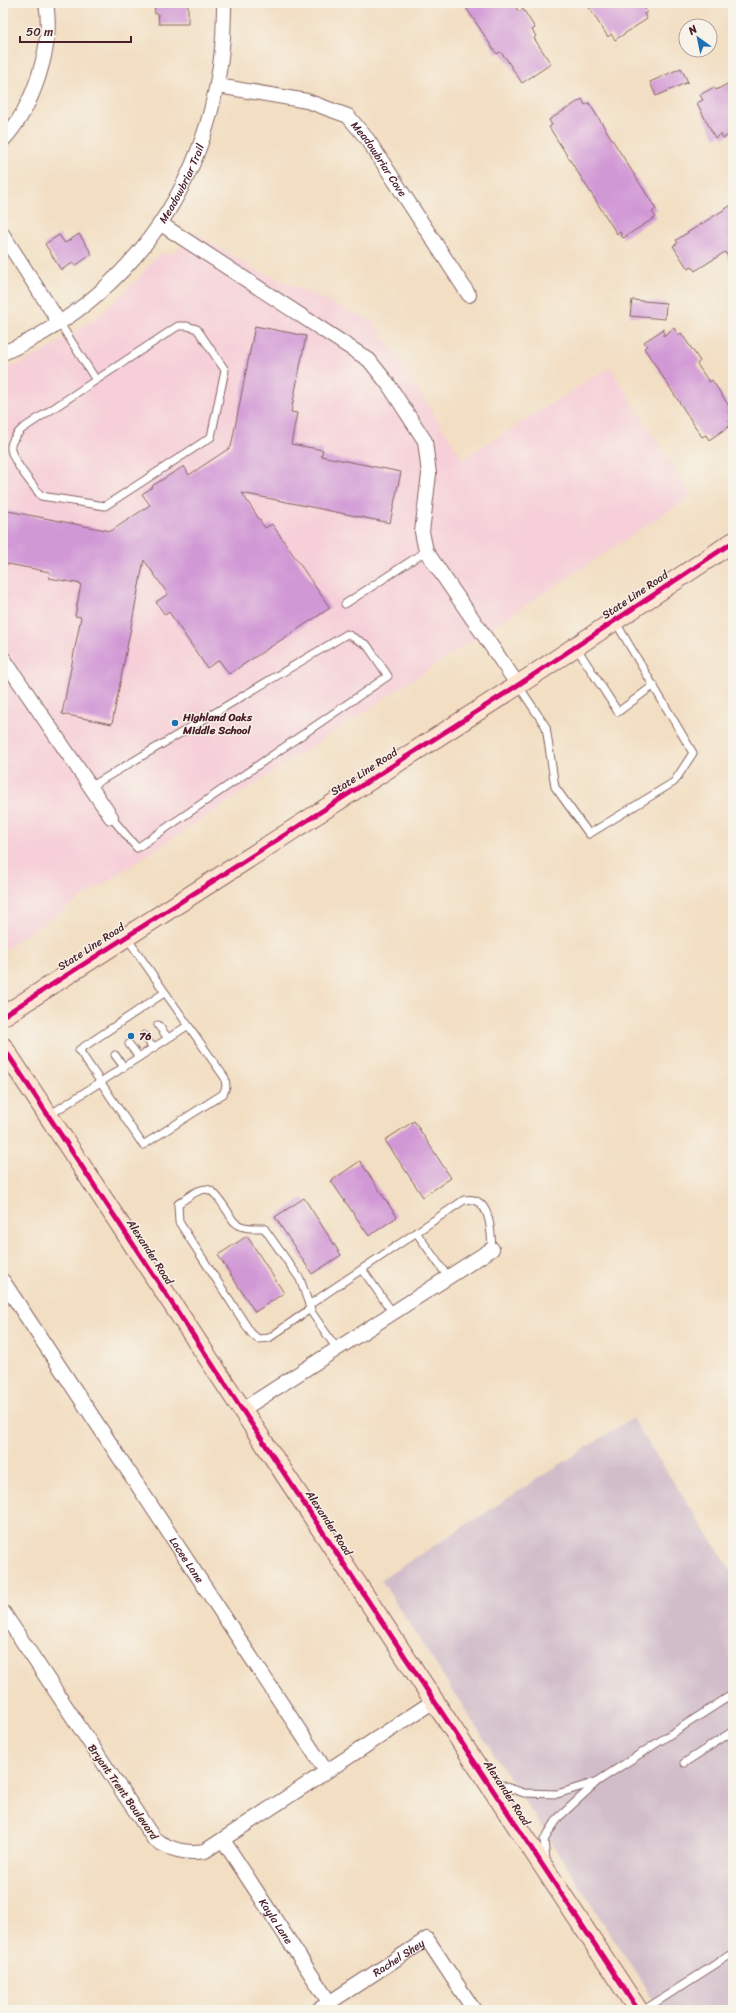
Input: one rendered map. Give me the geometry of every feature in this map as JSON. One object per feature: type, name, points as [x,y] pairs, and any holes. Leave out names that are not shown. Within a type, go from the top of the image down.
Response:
[{"type":"street","points":[[3,140],[13,129],[34,91],[44,55],[47,12],[46,3]]},
{"type":"street","name":"Meadowbriar Trail","points":[[3,353],[32,339],[59,322],[109,283],[132,260],[161,224],[194,161],[206,129],[218,86],[224,29],[224,3]]},
{"type":"street","name":"Meadowbriar Cove","points":[[218,86],[307,101],[348,116],[368,140],[469,295]]},
{"type":"street","points":[[161,224],[369,360],[388,384],[425,441],[430,474],[422,532],[426,551],[518,685]]},
{"type":"street","points":[[3,235],[59,322]]},
{"type":"street","name":"State Line Road","points":[[3,1016],[518,685],[733,542]]},
{"type":"street","points":[[3,658],[111,818]]},
{"type":"street","name":"Alexander Road","points":[[3,1047],[638,2010]]},
{"type":"street","points":[[242,1410],[492,1249]]},
{"type":"street","name":"Lacee Lane","points":[[3,1281],[326,1771]]},
{"type":"street","name":"Bryant Trent Boulevard","points":[[3,1612],[154,1839],[173,1850],[192,1853],[206,1851],[434,1701]]},
{"type":"street","name":"Kayla Lane","points":[[223,1840],[323,2006]]},
{"type":"street","name":"Rachel Shey","points":[[323,2006],[427,1939],[474,2010]]},
{"type":"lane","points":[[59,322],[96,380]]},
{"type":"lane","points":[[178,326],[187,326],[197,329],[226,370],[211,437],[105,506],[41,496],[12,455],[11,446],[14,437],[22,429],[96,380],[178,326]]},
{"type":"lane","points":[[344,604],[426,551]]},
{"type":"lane","points":[[518,685],[546,727],[556,787],[588,834],[674,782],[693,753],[615,621]]},
{"type":"lane","points":[[90,787],[346,634],[367,645],[388,676],[137,848],[111,818]]},
{"type":"lane","points":[[576,647],[618,712],[654,686]]},
{"type":"lane","points":[[125,937],[225,1078],[226,1087],[223,1094],[143,1145],[78,1050],[101,1035],[118,1028],[147,1009],[164,993]]},
{"type":"lane","points":[[158,1025],[168,1038]]},
{"type":"lane","points":[[48,1116],[187,1026]]},
{"type":"lane","points":[[101,1035],[106,1042]]},
{"type":"lane","points":[[144,1035],[153,1048]]},
{"type":"lane","points":[[130,1044],[139,1057]]},
{"type":"lane","points":[[115,1055],[124,1067]]},
{"type":"lane","points":[[337,1349],[309,1307],[300,1279],[264,1228],[244,1227],[235,1224],[215,1192],[208,1189],[194,1192],[178,1204],[179,1222],[251,1333],[258,1339],[269,1338],[309,1307],[362,1269],[464,1200],[474,1200],[480,1203],[491,1220],[492,1249]]},
{"type":"lane","points":[[416,1232],[448,1277]]},
{"type":"lane","points":[[362,1269],[393,1312]]},
{"type":"lane","points":[[546,1871],[544,1840],[558,1818],[598,1781],[733,1694]]},
{"type":"lane","points":[[684,1763],[733,1731]]},
{"type":"lane","points":[[487,1780],[524,1793],[557,1794],[598,1781]]},
{"type":"lane","points":[[644,2010],[733,1953]]},
{"type":"shaded area","name":"Highland Oaks Middle School","points":[[192,231],[252,268],[374,322],[463,459],[610,367],[691,496],[3,950],[3,371],[38,355],[94,320],[138,279],[155,258],[162,253],[173,255]]},
{"type":"shaded area","points":[[632,1418],[733,1574],[733,2010],[660,2010],[381,1580]]},
{"type":"building","points":[[154,3],[188,3],[188,24],[159,24],[158,14],[155,14]]},
{"type":"building","points":[[463,3],[513,3],[519,12],[523,9],[535,28],[532,30],[536,36],[534,38],[551,64],[522,83],[505,57],[500,52],[497,54]]},
{"type":"building","points":[[586,3],[641,3],[647,12],[644,14],[647,19],[615,40],[611,34],[608,37]]},
{"type":"building","points":[[681,68],[688,82],[656,96],[650,82]]},
{"type":"building","points":[[733,81],[733,133],[723,138],[721,134],[715,138],[697,103],[703,100],[700,95],[714,87],[716,90]]},
{"type":"building","points":[[582,99],[585,105],[589,103],[656,209],[652,212],[656,217],[623,238],[620,232],[617,234],[549,127],[552,125],[549,120]]},
{"type":"building","points":[[733,204],[733,264],[725,252],[695,271],[692,267],[688,269],[673,246],[678,243],[676,240]]},
{"type":"building","points":[[79,234],[92,254],[75,266],[73,263],[61,270],[45,244],[59,235],[65,243]]},
{"type":"building","points":[[632,300],[666,303],[665,319],[630,316]]},
{"type":"building","points":[[255,326],[306,336],[291,412],[297,413],[291,444],[323,450],[321,456],[401,472],[390,523],[242,493],[265,528],[272,524],[330,608],[229,674],[219,660],[207,668],[169,612],[165,615],[156,602],[168,594],[144,560],[112,724],[62,714],[81,617],[75,616],[81,584],[49,578],[50,572],[3,563],[3,510],[111,531],[150,505],[142,494],[153,487],[152,486],[184,466],[189,475],[231,447]]},
{"type":"building","points":[[674,328],[678,335],[681,333],[700,361],[697,364],[709,382],[712,380],[731,409],[728,411],[733,418],[729,421],[731,425],[709,440],[706,435],[702,437],[644,348],[647,346],[644,342],[664,329],[663,336]]},
{"type":"building","points":[[414,1121],[451,1178],[423,1197],[385,1140]]},
{"type":"building","points":[[360,1161],[397,1217],[369,1236],[331,1181]]},
{"type":"building","points":[[304,1198],[341,1255],[312,1274],[275,1217]]},
{"type":"building","points":[[247,1236],[284,1293],[255,1312],[218,1255]]},
{"type":"cycle path","points":[[3,1016],[518,685],[733,542]]},
{"type":"cycle path","points":[[3,1047],[638,2010]]},
{"type":"place","name":"Highland Oaks Middle School","points":[[175,723]]},
{"type":"place","name":"76","points":[[131,1036]]}]
